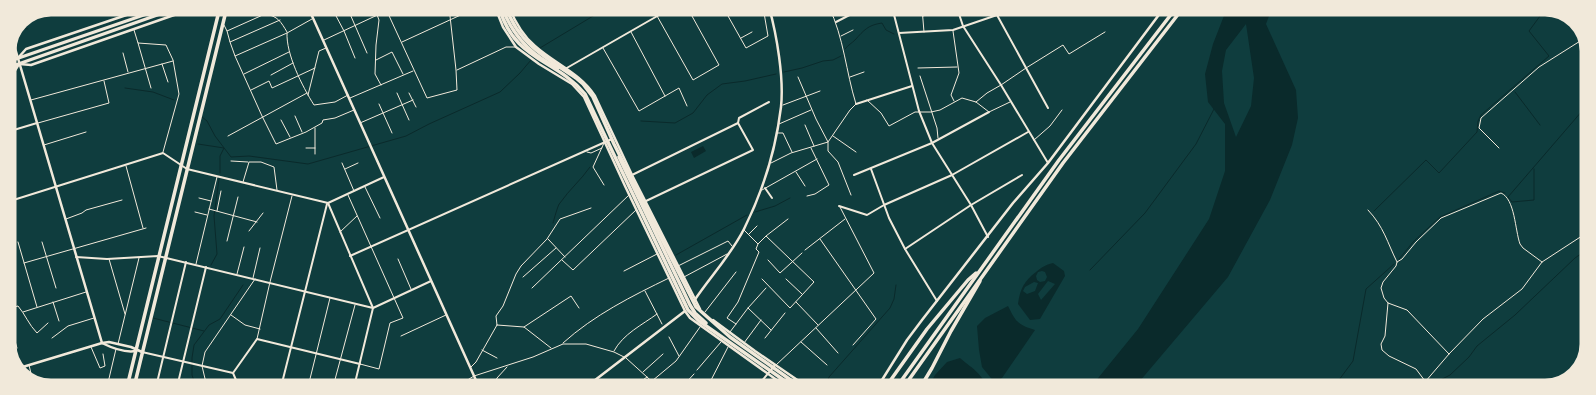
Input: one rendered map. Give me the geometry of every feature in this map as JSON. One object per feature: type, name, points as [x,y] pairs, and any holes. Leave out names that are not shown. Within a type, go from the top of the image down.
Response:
[{"type":"main road","points":[[14,60],[147,14]]},
{"type":"main road","points":[[14,66],[160,14]]},
{"type":"main road","points":[[128,381],[192,116],[218,14]]},
{"type":"main road","points":[[135,381],[225,14]]},
{"type":"main road","points":[[504,14],[508,30],[520,45],[535,58],[567,78]]},
{"type":"main road","points":[[505,14],[510,25],[525,46],[554,66],[570,74]]},
{"type":"main road","points":[[506,14],[516,29],[530,45],[583,84],[593,97],[614,144],[694,304],[700,313],[786,381]]},
{"type":"main road","points":[[901,381],[1059,160],[1171,14]]},
{"type":"main road","points":[[908,381],[1063,163],[1178,14]]},
{"type":"main road","points":[[554,66],[580,88],[589,100],[619,167],[688,310],[699,321],[729,336]]},
{"type":"main road","points":[[618,146],[621,165],[695,313],[792,381]]},
{"type":"main road","points":[[608,151],[621,165]]},
{"type":"main road","points":[[890,381],[927,329],[968,280],[978,272]]},
{"type":"main road","points":[[924,381],[951,331],[976,290],[982,275]]},
{"type":"street","points":[[18,59],[26,49],[129,14]]},
{"type":"street","points":[[20,64],[31,65],[178,14]]},
{"type":"street","points":[[311,14],[476,381]]},
{"type":"street","points":[[498,14],[503,27],[516,47],[539,64],[572,84],[584,97],[636,210],[685,311],[690,318],[778,381]]},
{"type":"street","points":[[512,14],[517,25],[528,40],[584,82],[595,96],[632,175],[698,307],[729,336],[744,343],[799,381]]},
{"type":"street","points":[[559,76],[566,68],[661,14]]},
{"type":"street","points":[[595,381],[685,311],[728,254],[744,229],[769,165],[781,106],[778,53],[770,14]]},
{"type":"street","points":[[836,22],[853,14]]},
{"type":"street","points":[[893,14],[919,111],[932,143],[971,205],[988,237]]},
{"type":"street","points":[[959,14],[963,26],[1002,86],[1010,102],[1048,163]]},
{"type":"street","points":[[898,33],[953,30],[1001,14]]},
{"type":"street","points":[[881,381],[907,340],[1013,203],[1048,163],[1160,14]]},
{"type":"street","points":[[997,16],[1048,108]]},
{"type":"street","points":[[520,48],[528,40]]},
{"type":"street","points":[[15,47],[102,342],[130,352],[136,350]]},
{"type":"street","points":[[516,47],[531,52],[562,72]]},
{"type":"street","points":[[14,57],[18,59]]},
{"type":"street","points":[[14,72],[20,64]]},
{"type":"street","points":[[856,104],[912,86]]},
{"type":"street","points":[[632,175],[738,123],[739,118],[769,102]]},
{"type":"street","points":[[854,175],[932,143],[989,112]]},
{"type":"street","points":[[14,130],[37,123]]},
{"type":"street","points":[[646,201],[753,150],[738,123]]},
{"type":"street","points":[[839,206],[867,215],[884,205],[952,175],[1028,132]]},
{"type":"street","points":[[350,256],[409,231],[614,138]]},
{"type":"street","points":[[14,200],[163,153],[188,169],[328,203],[384,177]]},
{"type":"street","points":[[871,169],[884,205],[904,249],[937,301]]},
{"type":"street","points":[[904,249],[971,205],[1022,175]]},
{"type":"street","points":[[765,188],[772,198]]},
{"type":"street","points":[[328,203],[373,308],[356,381]]},
{"type":"street","points":[[283,381],[328,203]]},
{"type":"street","points":[[76,257],[109,258],[158,256],[373,308],[432,281]]},
{"type":"street","points":[[157,381],[186,262]]},
{"type":"street","points":[[178,381],[206,267]]},
{"type":"street","points":[[722,341],[729,336]]},
{"type":"street","points":[[233,373],[257,339],[360,364]]},
{"type":"street","points":[[22,367],[102,342],[109,342],[194,365],[233,373]]},
{"type":"street","points":[[754,363],[760,355]]},
{"type":"street","points":[[761,381],[775,365]]},
{"type":"street","points":[[233,373],[236,381]]},
{"type":"lane","points":[[227,31],[265,14],[272,15],[280,20],[287,33],[286,42],[289,51],[308,96],[314,105],[335,102],[381,85],[414,70]]},
{"type":"lane","points":[[335,14],[355,58]]},
{"type":"lane","points":[[350,14],[367,53]]},
{"type":"lane","points":[[388,14],[427,98],[457,90],[450,14]]},
{"type":"lane","points":[[401,42],[463,14]]},
{"type":"lane","points":[[657,16],[693,80],[719,65],[692,14]]},
{"type":"lane","points":[[726,14],[746,48],[768,36],[764,14]]},
{"type":"lane","points":[[769,165],[792,153],[828,142],[850,110],[856,104],[840,36],[832,14]]},
{"type":"lane","points":[[924,32],[924,16],[930,14]]},
{"type":"lane","points":[[323,40],[377,15],[380,20],[376,45],[375,74],[381,85]]},
{"type":"lane","points":[[235,56],[287,33],[313,18]]},
{"type":"lane","points":[[230,42],[280,20]]},
{"type":"lane","points":[[223,23],[235,56],[276,144],[315,128],[322,124],[323,120],[335,118],[351,112],[354,109]]},
{"type":"lane","points":[[134,30],[151,88]]},
{"type":"lane","points":[[840,36],[853,30]]},
{"type":"lane","points":[[953,30],[959,73],[952,95],[954,101]]},
{"type":"lane","points":[[630,32],[665,96]]},
{"type":"lane","points":[[741,38],[752,32]]},
{"type":"lane","points":[[976,102],[987,92],[1002,86],[1026,68],[1064,45],[1069,54],[1105,32]]},
{"type":"lane","points":[[1499,148],[1479,128],[1481,118],[1539,67],[1580,42]]},
{"type":"lane","points":[[138,43],[166,45],[173,60],[179,94],[163,153]]},
{"type":"lane","points":[[308,96],[319,51],[326,47]]},
{"type":"lane","points":[[456,70],[506,47],[516,47]]},
{"type":"lane","points":[[603,47],[638,111],[679,88],[687,106]]},
{"type":"lane","points":[[244,74],[289,51]]},
{"type":"lane","points":[[375,61],[392,52],[404,75]]},
{"type":"lane","points":[[123,53],[129,73]]},
{"type":"lane","points":[[31,100],[173,60]]},
{"type":"lane","points":[[270,75],[294,63]]},
{"type":"lane","points":[[162,64],[168,82]]},
{"type":"lane","points":[[918,68],[958,67]]},
{"type":"lane","points":[[250,90],[269,81],[272,88],[315,68]]},
{"type":"lane","points":[[849,77],[864,72]]},
{"type":"lane","points":[[920,76],[937,128],[938,139]]},
{"type":"lane","points":[[798,77],[828,142],[828,151],[838,162],[851,195]]},
{"type":"lane","points":[[37,123],[109,103],[103,80]]},
{"type":"lane","points":[[781,106],[820,91]]},
{"type":"lane","points":[[228,136],[262,116],[307,93]]},
{"type":"lane","points":[[397,93],[409,120]]},
{"type":"lane","points":[[409,93],[416,107]]},
{"type":"lane","points":[[866,100],[881,113],[889,126],[915,112],[931,112],[940,110],[962,98],[976,102],[989,112],[1010,102]]},
{"type":"lane","points":[[360,123],[413,100]]},
{"type":"lane","points":[[379,104],[392,133]]},
{"type":"lane","points":[[778,124],[812,110]]},
{"type":"lane","points":[[1033,140],[1050,126],[1062,110]]},
{"type":"lane","points":[[295,116],[302,133]]},
{"type":"lane","points":[[281,120],[290,138]]},
{"type":"lane","points":[[805,125],[815,146]]},
{"type":"lane","points":[[315,128],[315,154]]},
{"type":"lane","points":[[44,145],[86,132]]},
{"type":"lane","points":[[776,134],[783,133],[792,153]]},
{"type":"lane","points":[[833,136],[856,152]]},
{"type":"lane","points":[[604,142],[593,167],[604,185]]},
{"type":"lane","points":[[584,151],[591,153],[602,147]]},
{"type":"lane","points":[[807,196],[815,194],[829,185],[811,147]]},
{"type":"lane","points":[[306,148],[315,148]]},
{"type":"lane","points":[[760,191],[817,159]]},
{"type":"lane","points":[[231,161],[261,162],[274,167],[277,191]]},
{"type":"lane","points":[[243,182],[248,162]]},
{"type":"lane","points":[[342,163],[354,191]]},
{"type":"lane","points":[[345,169],[358,163]]},
{"type":"lane","points":[[125,164],[143,228]]},
{"type":"lane","points":[[796,171],[805,186]]},
{"type":"lane","points":[[196,264],[218,176]]},
{"type":"lane","points":[[365,186],[380,218]]},
{"type":"lane","points":[[216,211],[221,191]]},
{"type":"lane","points":[[1449,354],[1407,310],[1388,303],[1384,298],[1381,288],[1385,278],[1396,266],[1397,262],[1416,242],[1441,218],[1501,193],[1506,195],[1510,203],[1520,244],[1542,262]]},
{"type":"lane","points":[[257,339],[292,194]]},
{"type":"lane","points":[[348,195],[403,318],[390,323],[379,369],[360,364]]},
{"type":"lane","points":[[532,288],[629,195]]},
{"type":"lane","points":[[227,241],[238,197]]},
{"type":"lane","points":[[199,198],[212,201]]},
{"type":"lane","points":[[65,219],[86,210],[122,200]]},
{"type":"lane","points":[[775,365],[874,273],[839,206]]},
{"type":"lane","points":[[470,368],[476,362],[497,325],[496,316],[503,306],[520,266],[547,239],[560,220],[591,208]]},
{"type":"lane","points":[[209,209],[257,222]]},
{"type":"lane","points":[[562,260],[573,270],[636,210]]},
{"type":"lane","points":[[1368,210],[1386,235],[1397,262]]},
{"type":"lane","points":[[195,212],[208,216]]},
{"type":"lane","points":[[249,231],[264,213]]},
{"type":"lane","points":[[340,232],[357,216]]},
{"type":"lane","points":[[736,324],[727,318],[738,302],[759,252],[756,249],[758,244],[788,219]]},
{"type":"lane","points":[[805,250],[846,219]]},
{"type":"lane","points":[[749,234],[757,226]]},
{"type":"lane","points":[[24,263],[146,228]]},
{"type":"lane","points":[[744,229],[758,244]]},
{"type":"lane","points":[[762,279],[790,308],[814,282],[766,236]]},
{"type":"lane","points":[[1427,381],[1449,354],[1483,319],[1522,289],[1542,262],[1582,236]]},
{"type":"lane","points":[[547,239],[565,257]]},
{"type":"lane","points":[[820,239],[876,319],[853,345]]},
{"type":"lane","points":[[678,266],[728,241],[733,246]]},
{"type":"lane","points":[[18,242],[37,307]]},
{"type":"lane","points":[[42,242],[56,288]]},
{"type":"lane","points":[[237,274],[244,247]]},
{"type":"lane","points":[[206,381],[202,366],[205,352],[254,279],[260,248]]},
{"type":"lane","points":[[523,277],[556,248]]},
{"type":"lane","points":[[768,260],[780,273],[802,253]]},
{"type":"lane","points":[[624,271],[658,254]]},
{"type":"lane","points":[[683,277],[728,254]]},
{"type":"lane","points":[[118,344],[139,257]]},
{"type":"lane","points":[[109,258],[125,314]]},
{"type":"lane","points":[[398,259],[412,290]]},
{"type":"lane","points":[[563,344],[588,322],[680,272]]},
{"type":"lane","points":[[704,313],[736,272]]},
{"type":"lane","points":[[786,280],[802,294]]},
{"type":"lane","points":[[729,336],[748,308],[766,288]]},
{"type":"lane","points":[[645,290],[662,324]]},
{"type":"lane","points":[[23,312],[86,292]]},
{"type":"lane","points":[[524,327],[570,296],[579,308]]},
{"type":"lane","points":[[309,381],[330,297]]},
{"type":"lane","points":[[796,301],[818,325]]},
{"type":"lane","points":[[53,302],[59,321]]},
{"type":"lane","points":[[1388,303],[1385,336],[1381,344],[1382,350],[1389,356],[1416,369],[1425,381]]},
{"type":"lane","points":[[335,381],[355,304]]},
{"type":"lane","points":[[14,307],[18,306],[32,329],[37,333],[48,323]]},
{"type":"lane","points":[[748,308],[771,330]]},
{"type":"lane","points":[[765,338],[785,313]]},
{"type":"lane","points":[[614,352],[619,342],[657,314]]},
{"type":"lane","points":[[231,315],[246,325],[260,328]]},
{"type":"lane","points":[[401,336],[447,315]]},
{"type":"lane","points":[[52,338],[68,326],[94,318]]},
{"type":"lane","points":[[744,343],[761,320]]},
{"type":"lane","points":[[497,325],[524,327],[551,348]]},
{"type":"lane","points":[[466,381],[474,376],[508,366],[563,344],[586,344],[614,352],[626,358],[651,381],[680,356],[701,326]]},
{"type":"lane","points":[[816,327],[838,353]]},
{"type":"lane","points":[[669,337],[680,356]]},
{"type":"lane","points":[[14,338],[17,348]]},
{"type":"lane","points":[[697,370],[722,341]]},
{"type":"lane","points":[[801,341],[827,366]]},
{"type":"lane","points":[[90,346],[100,368],[105,366],[103,354]]},
{"type":"lane","points":[[711,381],[728,346]]},
{"type":"lane","points":[[108,381],[116,348]]},
{"type":"lane","points":[[482,350],[497,358]]},
{"type":"lane","points":[[642,373],[663,354]]},
{"type":"lane","points":[[28,365],[31,375]]},
{"type":"lane","points":[[496,381],[508,366]]},
{"type":"lane","points":[[688,381],[694,374]]},
{"type":"lane","points":[[642,381],[647,377]]},
{"type":"water","points":[[1225,14],[1270,14],[1266,24],[1296,90],[1298,118],[1292,145],[1270,200],[1228,277],[1140,381],[1096,381],[1138,329],[1209,219],[1225,171],[1225,124],[1208,102],[1205,74],[1213,44]],"holes":[[[1246,24],[1254,78],[1251,106],[1236,137],[1224,103],[1222,71],[1226,50]]]},
{"type":"water","points":[[703,146],[706,151],[694,158],[691,152]]},
{"type":"water","points":[[1053,263],[1064,271],[1065,276],[1040,319],[1030,320],[1018,304],[1021,290],[1032,275],[1042,267]],"holes":[[[1038,272],[1045,272],[1047,277],[1045,281],[1040,282],[1037,280],[1036,276]],[[1048,281],[1055,284],[1041,300],[1038,294]],[[1034,282],[1038,283],[1035,291],[1027,294],[1023,291],[1025,287]]]},
{"type":"water","points":[[1008,306],[1018,322],[1035,330],[1002,378],[998,381],[993,381],[982,367],[977,326],[985,318]]},
{"type":"water","points":[[960,358],[980,375],[984,381],[932,381],[935,375],[947,362]]},
{"type":"waterway","points":[[540,48],[596,14]]},
{"type":"waterway","points":[[1374,211],[1426,160],[1439,173],[1477,132],[1478,121],[1481,115],[1549,56],[1529,31],[1542,14]]},
{"type":"waterway","points":[[845,49],[864,31],[873,25],[882,23],[886,30],[894,34]]},
{"type":"waterway","points":[[22,28],[28,29]]},
{"type":"waterway","points":[[784,72],[823,61],[833,60],[841,56]]},
{"type":"waterway","points":[[202,117],[207,121],[215,136],[231,157],[249,156],[308,164],[406,136],[500,92],[531,60]]},
{"type":"waterway","points":[[641,121],[675,123],[693,113],[707,95],[722,84],[745,81],[776,74]]},
{"type":"waterway","points":[[125,88],[153,92],[174,100]]},
{"type":"waterway","points":[[1515,92],[1540,125]]},
{"type":"waterway","points":[[1090,270],[1145,213],[1196,144],[1214,109]]},
{"type":"waterway","points":[[1534,169],[1534,200],[1512,202],[1508,197],[1582,111]]},
{"type":"waterway","points":[[198,144],[224,148],[220,156],[220,173]]},
{"type":"waterway","points":[[553,223],[559,204],[590,167]]},
{"type":"waterway","points":[[211,265],[217,254],[214,216],[219,179]]},
{"type":"waterway","points":[[1399,259],[1414,241],[1440,217],[1499,191],[1505,193]]},
{"type":"waterway","points":[[755,212],[775,206],[790,198]]},
{"type":"waterway","points":[[676,255],[747,215]]},
{"type":"waterway","points":[[1438,381],[1450,375],[1469,357],[1477,346],[1515,315],[1582,253]]},
{"type":"waterway","points":[[1338,381],[1353,361],[1366,289],[1394,264]]},
{"type":"waterway","points":[[194,381],[192,375],[194,345],[209,325],[220,319],[243,285]]},
{"type":"waterway","points":[[828,381],[829,377],[890,308],[894,299],[896,285]]},
{"type":"waterway","points":[[153,318],[204,331]]}]
